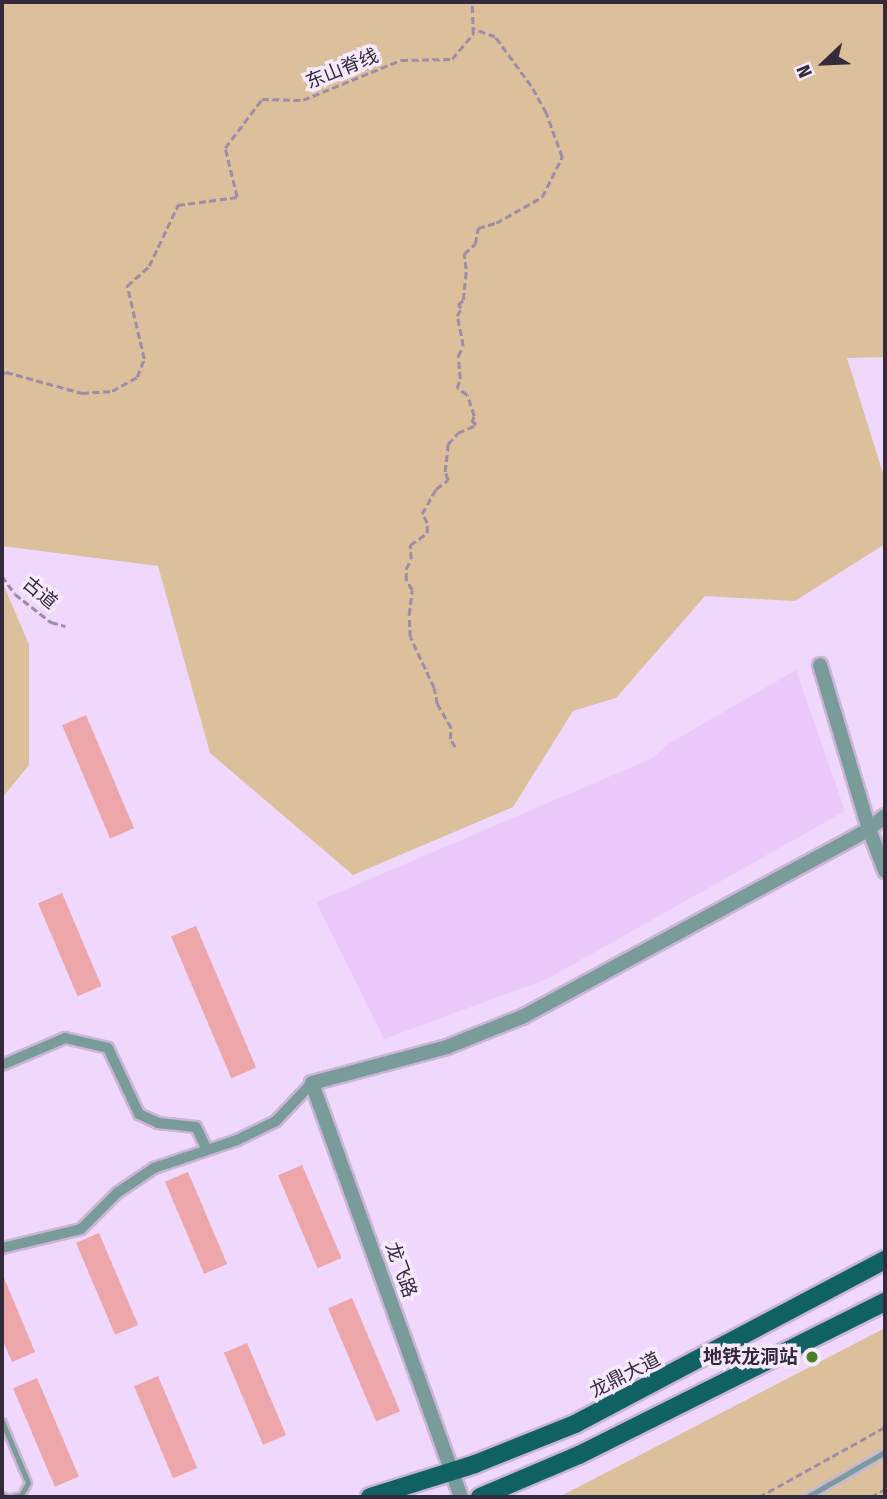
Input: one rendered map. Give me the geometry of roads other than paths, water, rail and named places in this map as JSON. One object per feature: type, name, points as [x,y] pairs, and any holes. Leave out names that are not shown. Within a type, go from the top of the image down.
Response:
[{"type":"main road","name":"龙鼎大道","points":[[370,1497],[453,1471],[575,1424],[885,1260]]},
{"type":"main road","points":[[480,1497],[579,1455],[885,1302]]},
{"type":"street","points":[[820,665],[869,829],[885,871]]},
{"type":"street","points":[[2,1248],[81,1229],[117,1194],[154,1168],[207,1150],[276,1121],[312,1083],[447,1047],[522,1017],[869,829],[885,816]]},
{"type":"street","points":[[2,1065],[65,1038],[108,1048],[139,1114],[158,1123],[196,1127],[207,1150]]},
{"type":"street","name":"龙飞路","points":[[312,1083],[461,1497]]},
{"type":"lane","points":[[2,1421],[28,1483],[20,1495],[13,1497]]},
{"type":"lane","points":[[807,1497],[885,1452]]},
{"type":"place","name":"地铁龙洞站","points":[[812,1357]]}]
